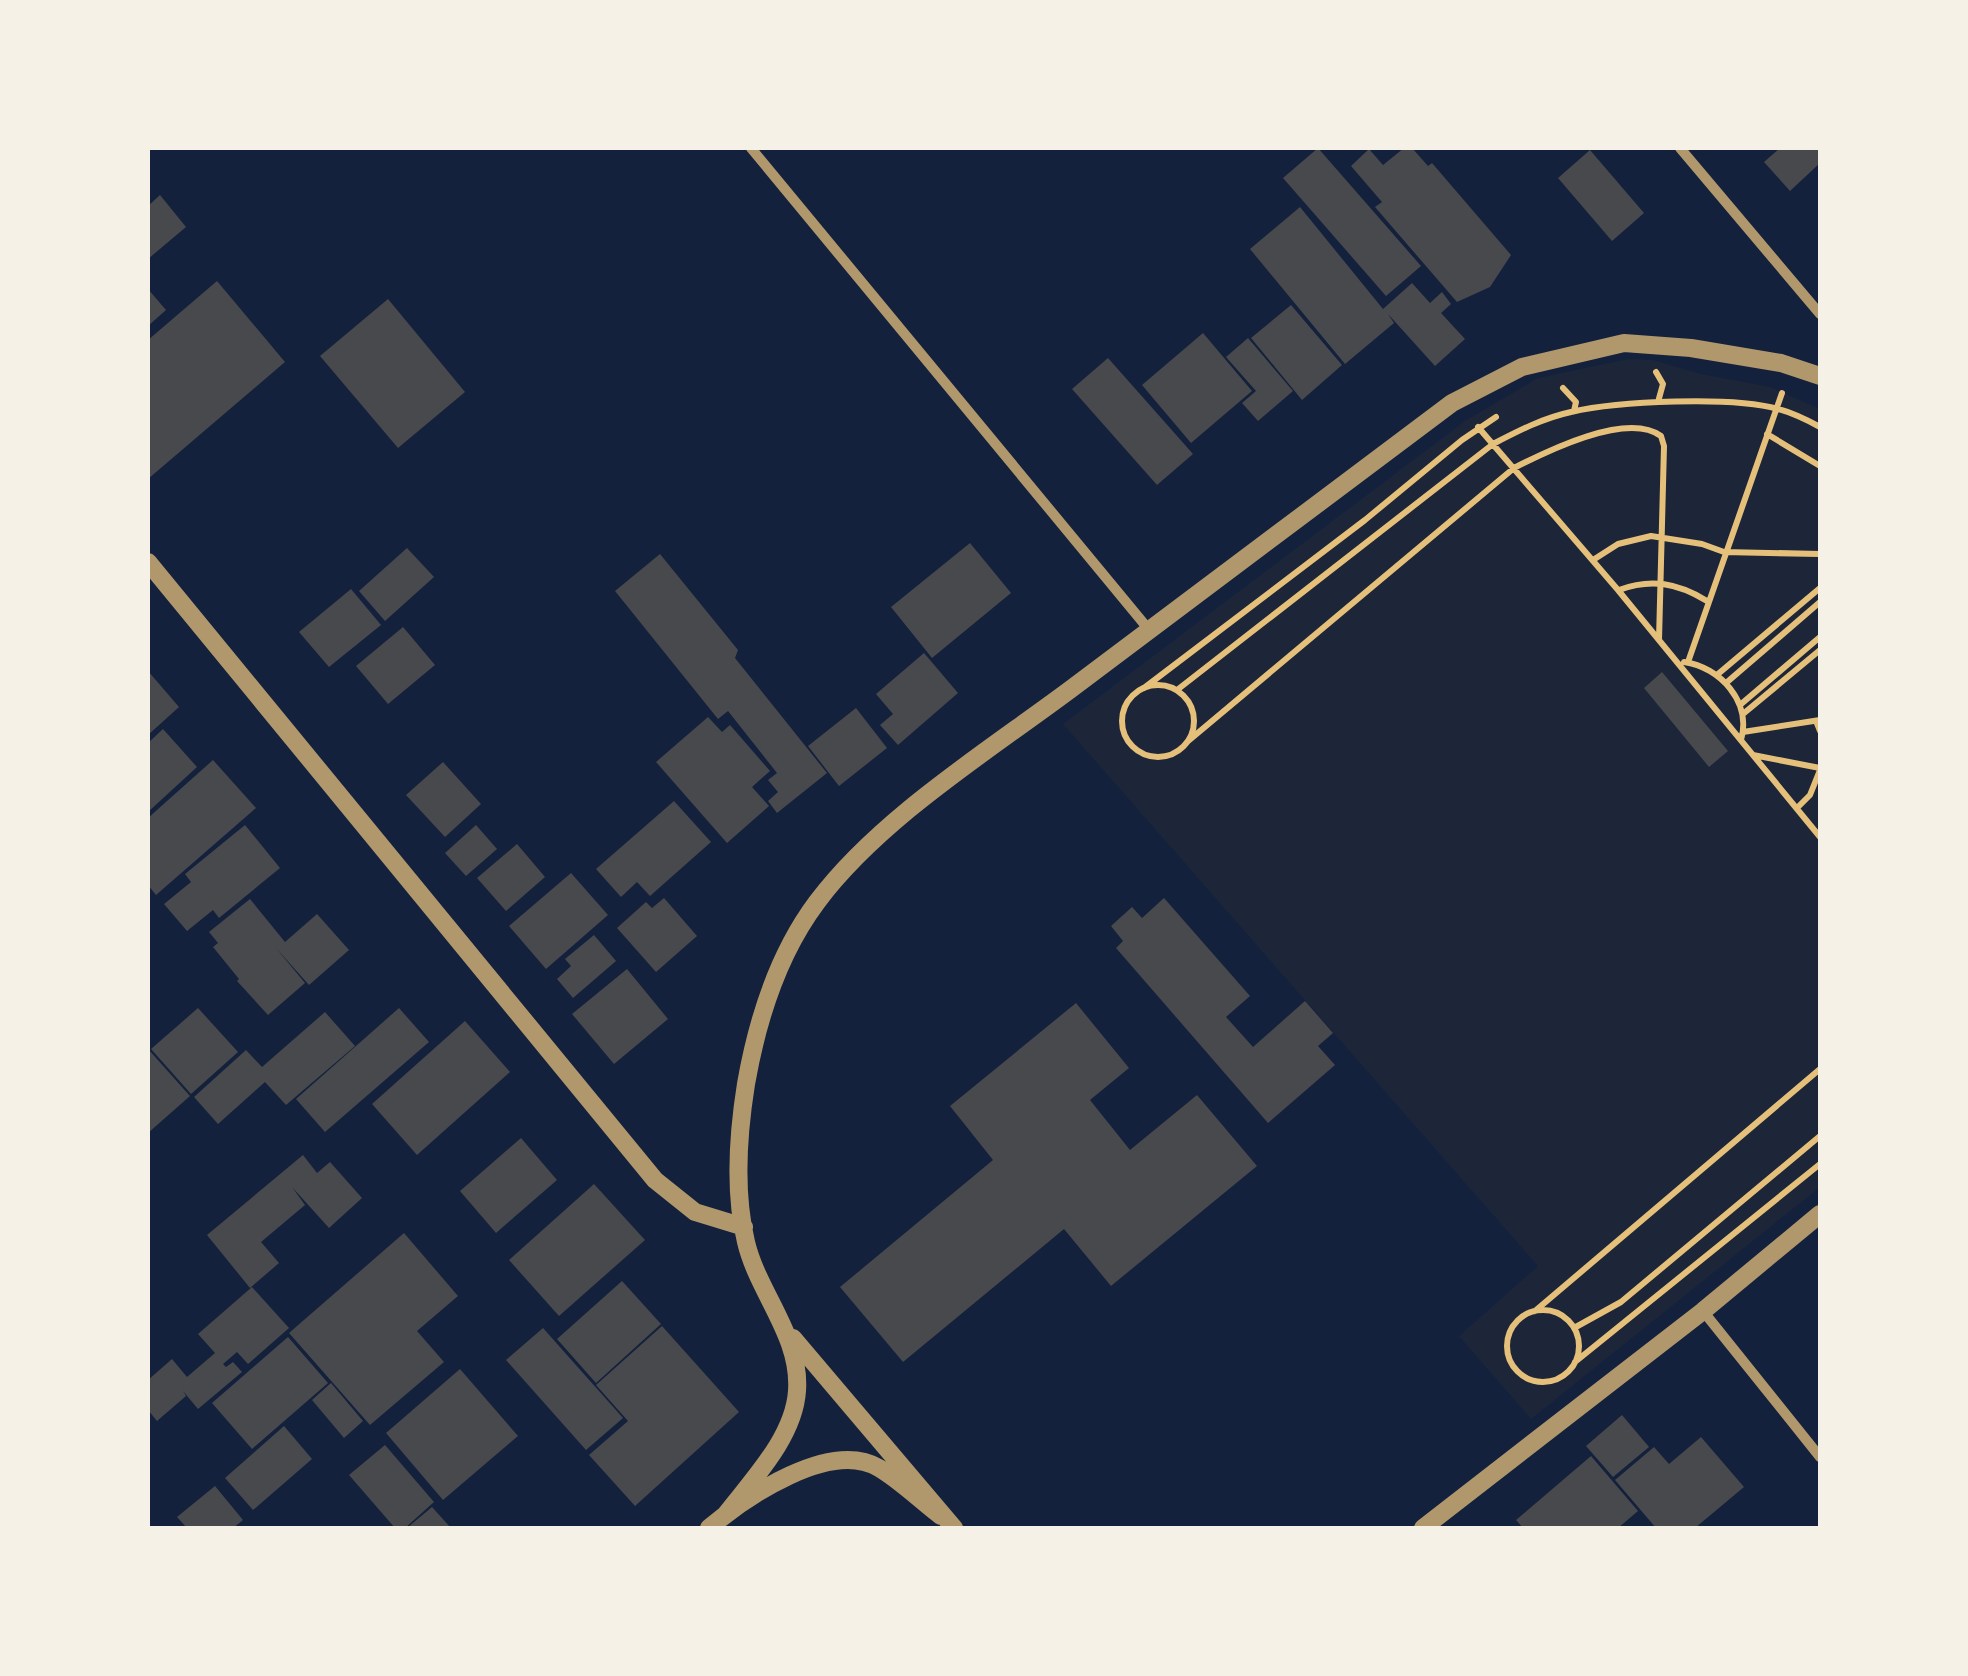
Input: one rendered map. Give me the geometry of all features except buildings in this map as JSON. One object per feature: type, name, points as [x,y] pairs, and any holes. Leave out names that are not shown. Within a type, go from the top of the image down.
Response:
[{"type":"street","points":[[751,148],[1150,631]]},
{"type":"street","points":[[1680,148],[1820,314]]},
{"type":"street","points":[[726,1514],[770,1456],[798,1394],[796,1363],[752,1260],[744,1227],[739,1158],[746,1085],[777,974],[814,905],[839,875],[930,794],[1452,403],[1522,367],[1624,343],[1691,348],[1781,362],[1820,376]]},
{"type":"street","points":[[148,562],[655,1180],[695,1212],[744,1227]]},
{"type":"street","points":[[1423,1528],[1703,1311],[1820,1214]]},
{"type":"street","points":[[1703,1311],[1820,1457]]},
{"type":"street","points":[[782,1325],[947,1522]]},
{"type":"street","points":[[709,1528],[806,1467],[852,1459],[876,1466],[947,1522]]},
{"type":"path","points":[[1640,372],[1672,370]]},
{"type":"path","points":[[1656,371],[1663,384],[1658,402]]},
{"type":"path","points":[[1688,662],[1786,382]]},
{"type":"path","points":[[1550,391],[1578,384]]},
{"type":"path","points":[[1562,388],[1576,402],[1574,411]]},
{"type":"path","points":[[1177,690],[1493,444],[1552,417],[1658,402],[1776,408],[1820,427]]},
{"type":"path","points":[[1452,403],[1480,428],[1593,560],[1820,834]]},
{"type":"path","points":[[1508,410],[1134,693],[1123,712],[1125,736],[1132,746],[1154,756],[1167,755],[1514,468],[1602,432],[1655,431],[1664,446],[1659,640]]},
{"type":"path","points":[[1767,434],[1820,466]]},
{"type":"path","points":[[1593,560],[1618,544],[1660,536],[1724,552],[1820,554]]},
{"type":"path","points":[[1618,590],[1659,582],[1684,588],[1707,601]]},
{"type":"path","points":[[1718,674],[1820,588]]},
{"type":"path","points":[[1726,683],[1820,602]]},
{"type":"path","points":[[1740,705],[1820,637]]},
{"type":"path","points":[[1743,714],[1820,650]]},
{"type":"path","points":[[1677,662],[1688,662],[1718,674],[1726,683],[1743,714],[1742,736]]},
{"type":"path","points":[[1144,688],[1155,685],[1177,690],[1192,707],[1192,730],[1187,742]]},
{"type":"path","points":[[1742,736],[1818,721],[1820,732]]},
{"type":"path","points":[[1753,755],[1820,769],[1810,795],[1797,808]]},
{"type":"path","points":[[1820,1069],[1535,1311],[1516,1322],[1510,1332],[1508,1356],[1513,1367],[1522,1376],[1545,1382],[1558,1378],[1820,1164]]},
{"type":"path","points":[[1574,1328],[1621,1302],[1820,1136]]},
{"type":"path","points":[[1535,1311],[1557,1313],[1574,1328],[1578,1339],[1575,1362]]},
{"type":"shaded area","points":[[1628,359],[1653,360],[1770,387],[1820,409],[1820,1187],[1531,1419],[1459,1336],[1538,1266],[1063,724],[1465,421],[1538,378]]}]
